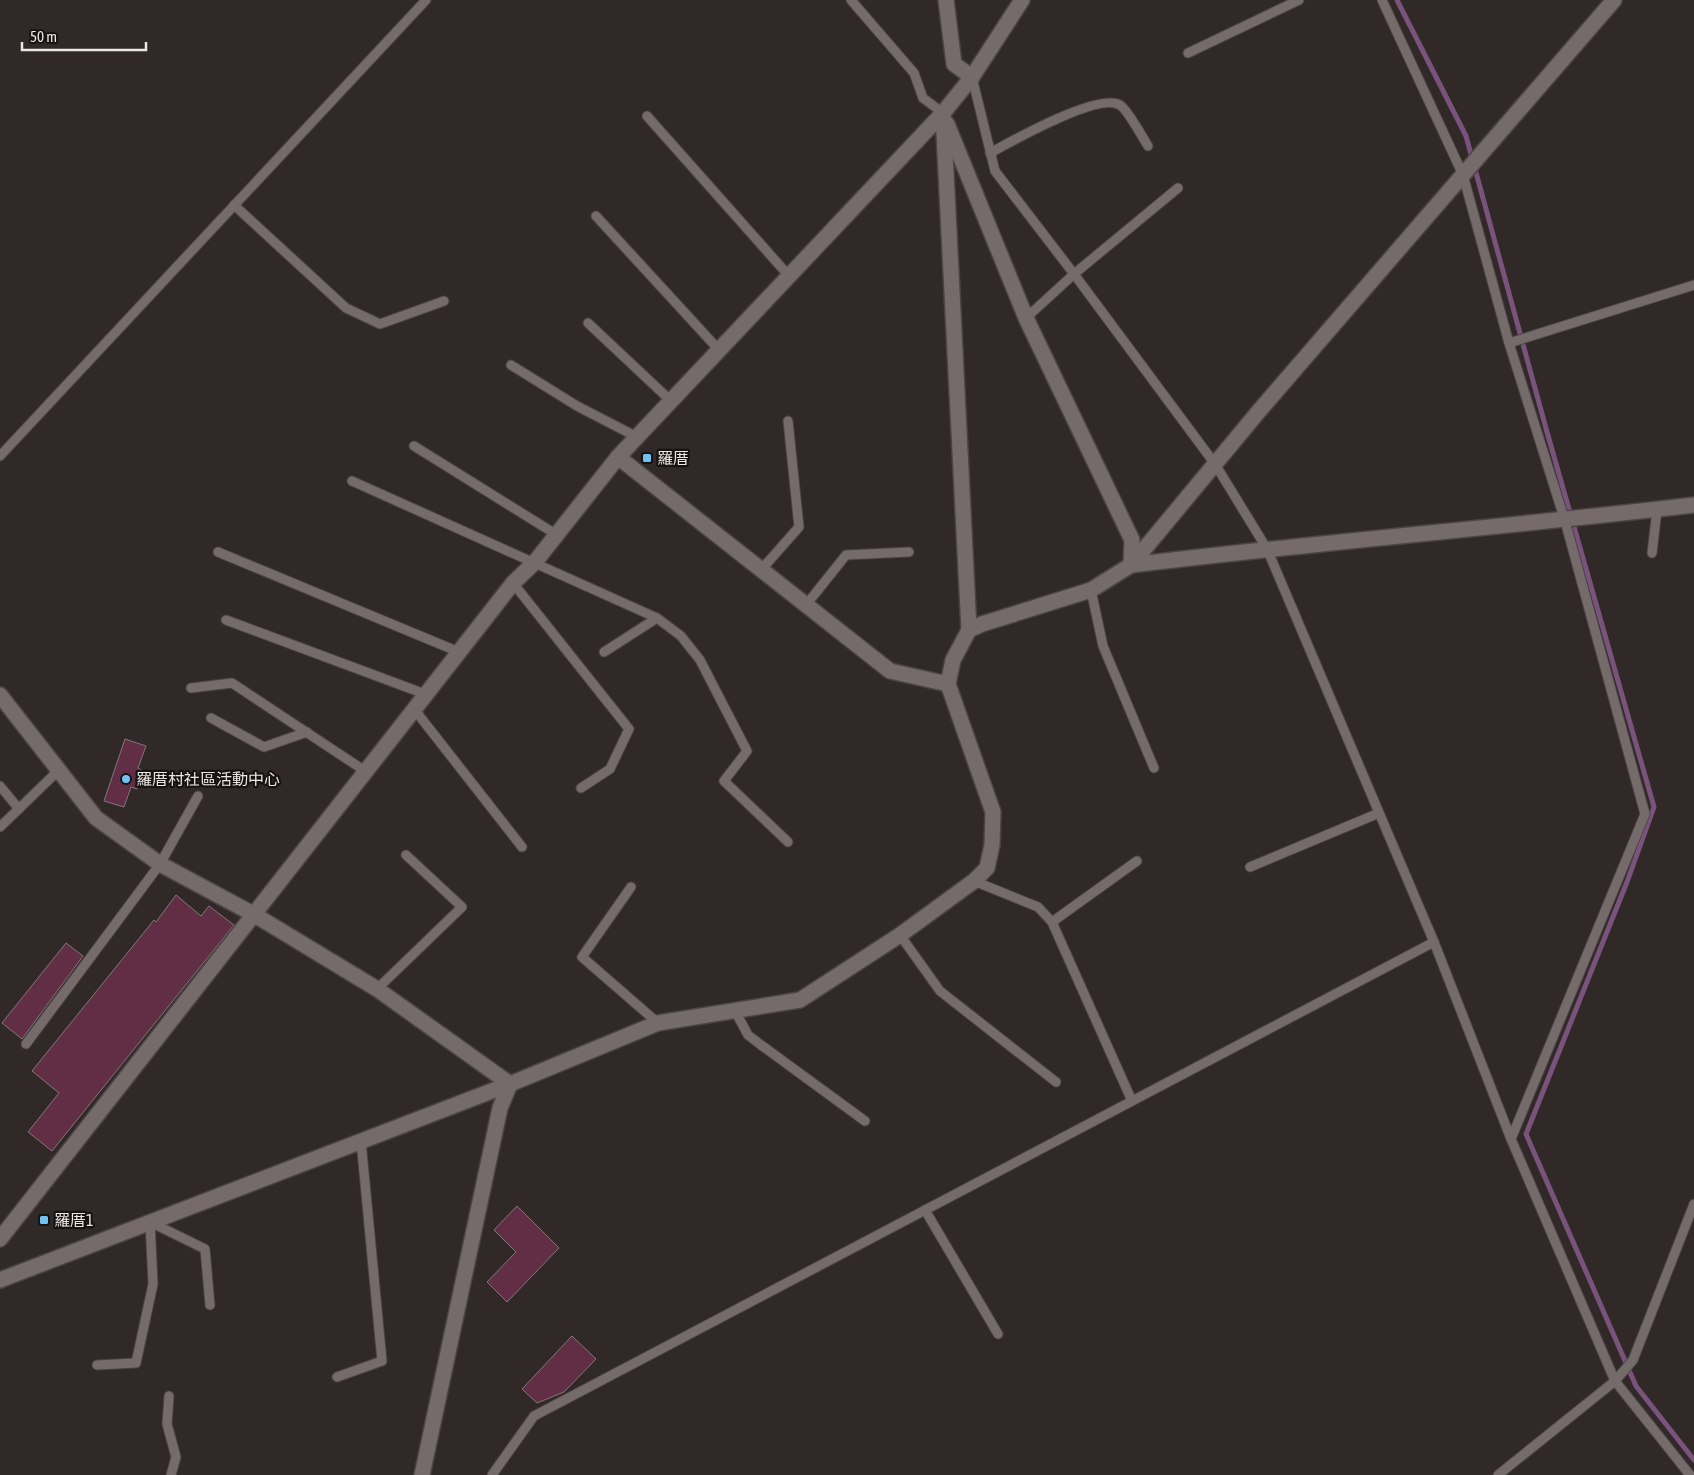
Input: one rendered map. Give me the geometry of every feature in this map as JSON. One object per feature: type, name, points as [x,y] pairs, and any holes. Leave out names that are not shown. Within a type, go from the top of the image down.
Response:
[{"type":"street","points":[[946,0],[954,64],[972,77]]},
{"type":"street","points":[[0,1239],[513,583],[535,562],[618,457],[942,113],[972,77],[1022,0]]},
{"type":"street","points":[[969,630],[982,624],[1091,590],[1131,565],[1259,411],[1614,0]]},
{"type":"street","points":[[942,113],[1026,318],[1132,540],[1131,565]]},
{"type":"street","points":[[0,1280],[510,1084],[658,1023],[800,1000],[900,936],[974,881],[987,868],[992,845],[993,812],[948,684],[953,660],[969,630],[942,113]]},
{"type":"street","points":[[618,457],[890,671],[948,684]]},
{"type":"street","points":[[1131,565],[1268,548],[1694,506]]},
{"type":"street","points":[[0,695],[96,818],[160,864],[253,914],[377,989],[510,1084]]},
{"type":"street","points":[[422,1475],[500,1108],[510,1084]]},
{"type":"lane","points":[[0,456],[426,0]]},
{"type":"lane","points":[[851,0],[914,73],[923,98],[942,113]]},
{"type":"lane","points":[[1188,53],[1299,0]]},
{"type":"lane","points":[[1382,0],[1463,175],[1509,343],[1565,520],[1645,814],[1510,1139]]},
{"type":"lane","points":[[972,77],[995,171],[1215,464],[1268,548],[1434,942],[1510,1139],[1615,1381],[1690,1475]]},
{"type":"lane","points":[[990,153],[1074,111],[1111,102],[1121,106],[1148,146]]},
{"type":"lane","points":[[647,116],[789,276]]},
{"type":"lane","points":[[1026,318],[1074,274],[1178,188]]},
{"type":"lane","points":[[234,205],[346,308],[380,324],[444,301]]},
{"type":"lane","points":[[596,216],[719,350]]},
{"type":"lane","points":[[1509,343],[1694,285]]},
{"type":"lane","points":[[588,322],[671,401]]},
{"type":"lane","points":[[511,365],[577,406],[637,437]]},
{"type":"lane","points":[[761,570],[799,527],[788,421]]},
{"type":"lane","points":[[414,446],[557,535]]},
{"type":"lane","points":[[352,481],[657,618],[681,636],[700,660],[747,751],[724,781],[788,842]]},
{"type":"lane","points":[[1652,553],[1657,510]]},
{"type":"lane","points":[[218,552],[459,652]]},
{"type":"lane","points":[[806,605],[846,554],[909,552]]},
{"type":"lane","points":[[513,583],[629,729],[610,769],[581,788]]},
{"type":"lane","points":[[1091,590],[1103,646],[1154,768]]},
{"type":"lane","points":[[604,652],[657,618]]},
{"type":"lane","points":[[226,620],[425,694]]},
{"type":"lane","points":[[191,688],[232,683],[365,771]]},
{"type":"lane","points":[[414,709],[522,848]]},
{"type":"lane","points":[[211,718],[264,747],[307,732]]},
{"type":"lane","points":[[0,827],[58,770]]},
{"type":"lane","points":[[0,786],[19,808]]},
{"type":"lane","points":[[26,1044],[160,864],[198,796]]},
{"type":"lane","points":[[1250,867],[1379,813]]},
{"type":"lane","points":[[377,989],[462,907],[406,855]]},
{"type":"lane","points":[[1052,922],[1136,861]]},
{"type":"lane","points":[[974,881],[1038,907],[1052,922],[1132,1101]]},
{"type":"lane","points":[[631,887],[582,957],[658,1023]]},
{"type":"lane","points":[[900,936],[940,991],[1056,1082]]},
{"type":"lane","points":[[492,1475],[534,1416],[1434,942]]},
{"type":"lane","points":[[735,1011],[748,1035],[865,1121]]},
{"type":"lane","points":[[337,1378],[382,1361],[361,1141]]},
{"type":"lane","points":[[1498,1475],[1615,1381],[1633,1360],[1694,1204]]},
{"type":"lane","points":[[924,1210],[998,1334]]},
{"type":"lane","points":[[97,1365],[136,1363],[153,1284],[150,1222],[205,1249],[210,1305]]},
{"type":"lane","points":[[169,1396],[167,1424],[176,1457],[171,1475]]},
{"type":"building","name":"羅厝村社區活動中心","points":[[125,739],[146,746],[138,768],[143,771],[137,789],[131,787],[124,807],[104,801]]},
{"type":"building","points":[[176,895],[201,916],[209,906],[234,925],[52,1151],[28,1132],[59,1093],[32,1071],[154,920],[156,922]]},
{"type":"building","points":[[66,943],[83,956],[22,1039],[2,1023]]},
{"type":"building","points":[[517,1206],[559,1248],[507,1302],[487,1282],[516,1252],[494,1230]]},
{"type":"building","points":[[572,1336],[596,1359],[564,1392],[537,1403],[522,1389]]},
{"type":"waterway","points":[[1397,0],[1466,136],[1547,432],[1654,807],[1627,882],[1526,1134],[1636,1386],[1694,1460]]},
{"type":"place","name":"羅厝","points":[[647,458]]},
{"type":"place","name":"羅厝村社區活動中心","points":[[126,779]]},
{"type":"place","name":"羅厝1","points":[[44,1220]]}]
